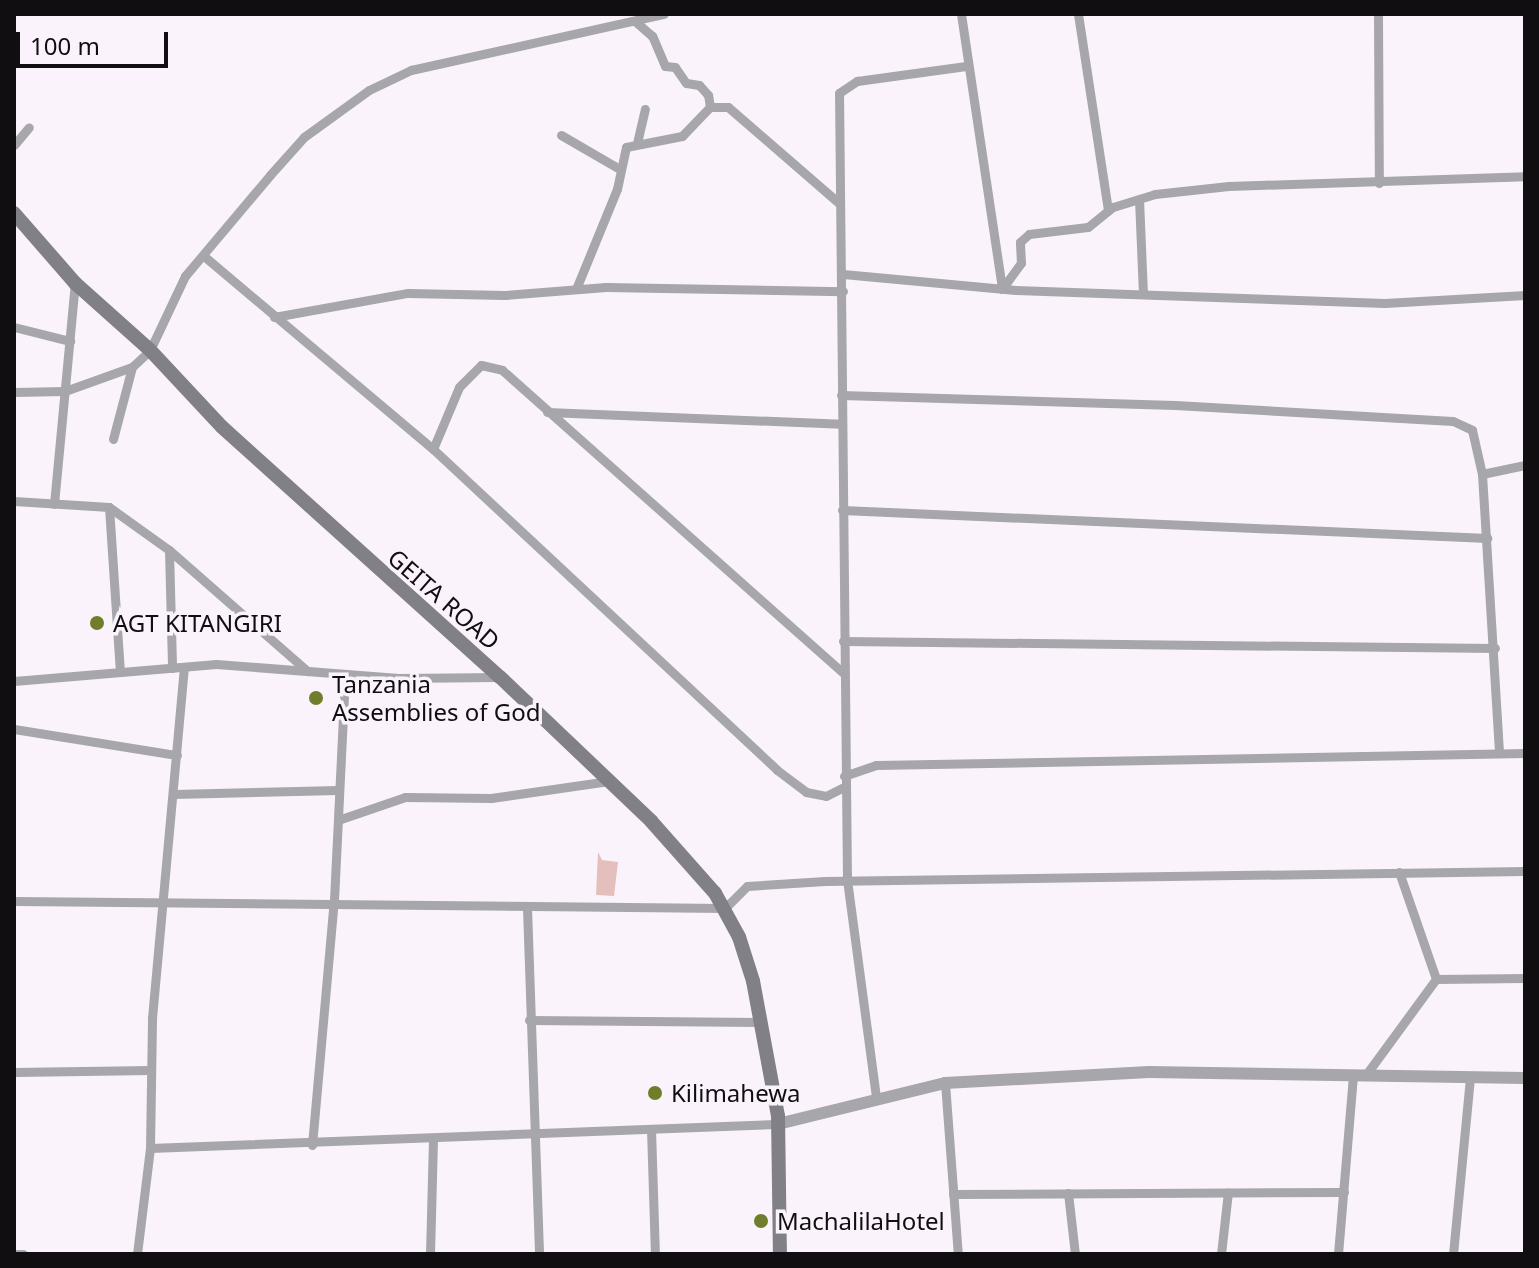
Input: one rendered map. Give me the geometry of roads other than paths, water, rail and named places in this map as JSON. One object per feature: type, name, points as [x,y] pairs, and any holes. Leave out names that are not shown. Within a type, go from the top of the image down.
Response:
[{"type":"main road","name":"GEITA ROAD","points":[[14,213],[75,283],[150,350],[222,427],[500,677],[651,821],[725,908],[739,937],[760,1022],[778,1124],[780,1254]]},
{"type":"street","points":[[14,392],[65,391],[132,367],[150,350],[185,276],[205,257],[304,137],[369,90],[411,70],[662,14]]},
{"type":"street","points":[[961,14],[966,66],[1002,289]]},
{"type":"street","points":[[1078,14],[1108,211]]},
{"type":"street","points":[[1378,14],[1379,183]]},
{"type":"street","points":[[635,21],[652,36],[665,66],[675,67],[686,83],[708,95],[710,107]]},
{"type":"street","points":[[876,1097],[847,880],[841,424],[843,274],[837,113],[839,93],[845,86],[966,66]]},
{"type":"street","points":[[576,289],[617,189],[618,168],[626,147],[682,136],[710,107],[728,107],[839,203]]},
{"type":"street","points":[[637,143],[645,109]]},
{"type":"street","points":[[14,145],[29,127]]},
{"type":"street","points":[[561,135],[618,168]]},
{"type":"street","points":[[1002,289],[1021,263],[1020,242],[1029,234],[1088,227],[1108,211],[1139,199],[1229,186],[1525,176]]},
{"type":"street","points":[[1139,199],[1143,294]]},
{"type":"street","points":[[205,257],[433,449],[777,770],[806,792],[826,796],[844,787]]},
{"type":"street","points":[[843,274],[1002,289],[1143,294],[1443,303],[1525,295]]},
{"type":"street","points":[[54,504],[75,283]]},
{"type":"street","points":[[274,317],[408,293],[505,295],[576,289],[843,291]]},
{"type":"street","points":[[14,327],[70,341]]},
{"type":"street","points":[[433,449],[459,387],[481,365],[502,370],[843,673]]},
{"type":"street","points":[[113,439],[132,367]]},
{"type":"street","points":[[841,395],[1453,421],[1472,430],[1482,474],[1499,752]]},
{"type":"street","points":[[547,412],[841,424]]},
{"type":"street","points":[[1482,474],[1525,465]]},
{"type":"street","points":[[14,501],[109,507],[169,550],[308,672]]},
{"type":"street","points":[[109,507],[120,671]]},
{"type":"street","points":[[842,510],[1487,538]]},
{"type":"street","points":[[169,550],[172,668]]},
{"type":"street","points":[[843,641],[1495,648]]},
{"type":"street","points":[[14,681],[216,664],[345,674],[500,677]]},
{"type":"street","points":[[137,1254],[150,1148],[151,1070],[184,667]]},
{"type":"street","points":[[312,1145],[334,900],[345,674]]},
{"type":"street","points":[[14,729],[177,755]]},
{"type":"street","points":[[844,776],[876,765],[1525,753]]},
{"type":"street","points":[[338,820],[405,797],[491,798],[609,781]]},
{"type":"street","points":[[174,794],[338,790]]},
{"type":"street","points":[[14,901],[166,904],[334,900],[527,908],[725,908],[747,886],[847,880],[1525,871]]},
{"type":"street","points":[[1399,872],[1436,979]]},
{"type":"street","points":[[527,908],[539,1254]]},
{"type":"street","points":[[1436,979],[1525,978]]},
{"type":"street","points":[[1338,1254],[1359,1075],[1436,979]]},
{"type":"street","points":[[529,1020],[760,1022]]},
{"type":"street","points":[[14,1072],[151,1070]]},
{"type":"street","points":[[150,1148],[312,1145],[778,1124],[876,1097],[945,1083],[1149,1072],[1525,1078]]},
{"type":"street","points":[[1453,1254],[1470,1077]]},
{"type":"street","points":[[945,1083],[958,1254]]},
{"type":"street","points":[[651,1129],[655,1254]]},
{"type":"street","points":[[430,1254],[433,1139]]},
{"type":"street","points":[[1221,1254],[1228,1192]]},
{"type":"street","points":[[953,1194],[1344,1192]]},
{"type":"street","points":[[1068,1193],[1075,1254]]},
{"type":"street","points":[[14,1254],[23,1254]]},
{"type":"place","name":"AGT KITANGIRI","points":[[97,623]]},
{"type":"place","name":"Tanzania Assemblies of God","points":[[316,698]]},
{"type":"place","name":"Kilimahewa","points":[[655,1093]]},
{"type":"place","name":"MachalilaHotel","points":[[761,1221]]}]
